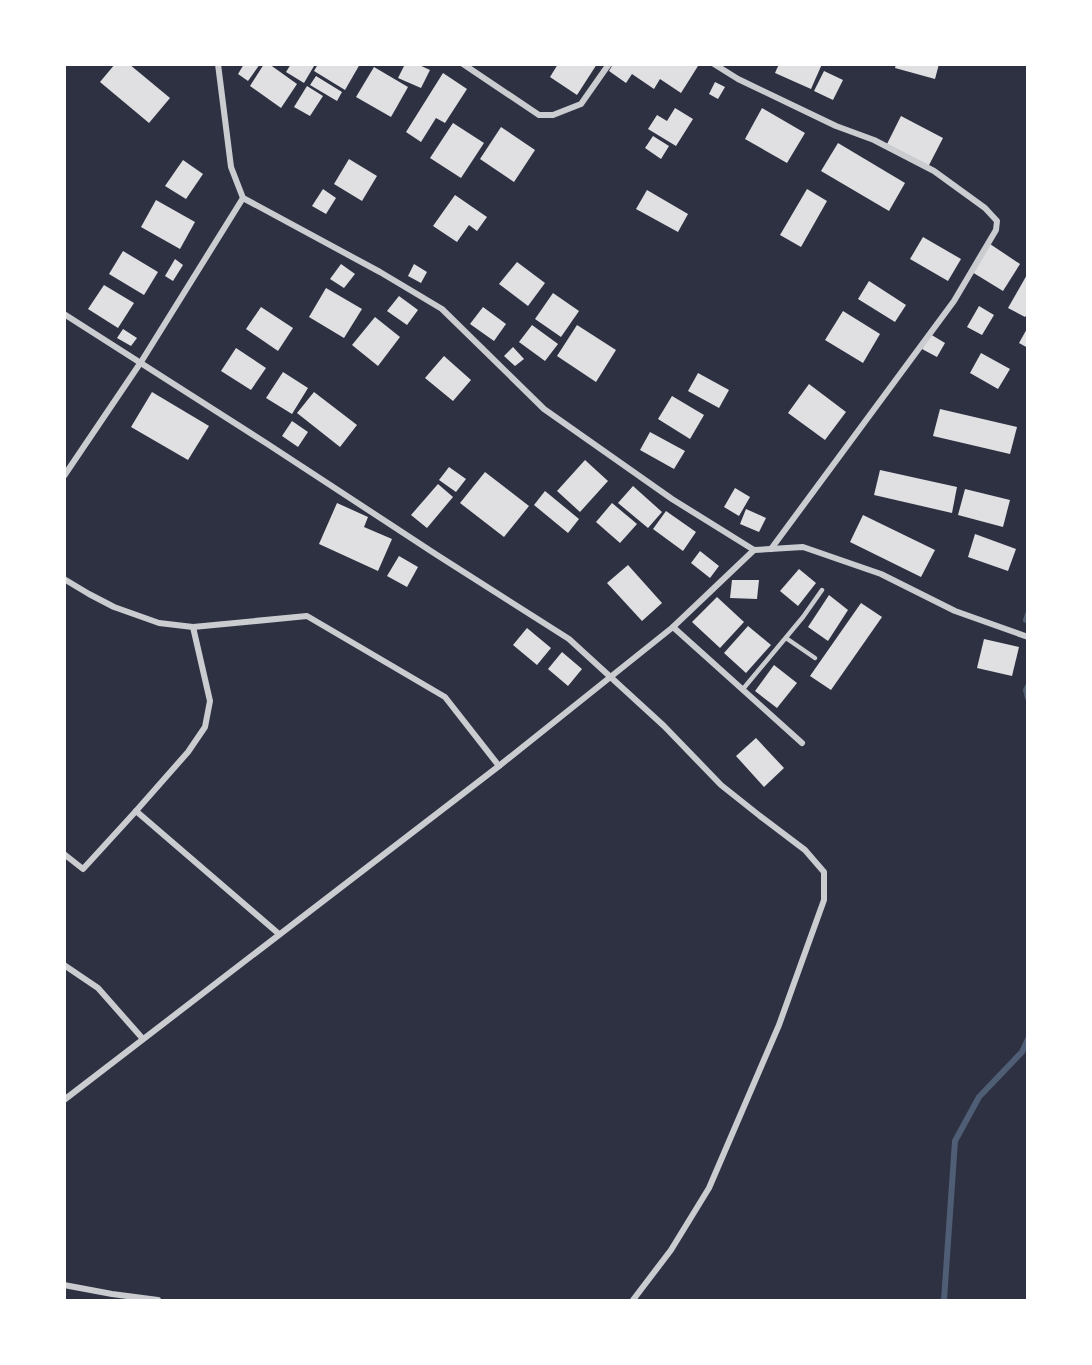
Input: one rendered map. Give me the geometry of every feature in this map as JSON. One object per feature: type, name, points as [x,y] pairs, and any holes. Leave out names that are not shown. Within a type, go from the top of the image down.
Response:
[{"type":"street","points":[[218,64],[231,167],[243,198],[380,272],[442,309],[544,409],[672,499],[754,550],[803,547],[881,574],[955,611],[1028,637]]},
{"type":"street","points":[[463,64],[539,115],[553,115],[580,104],[609,64]]},
{"type":"street","points":[[714,64],[738,80],[836,126],[874,140],[934,171],[985,208],[997,221],[996,230],[954,301],[771,549]]},
{"type":"street","points":[[64,476],[141,362],[243,198]]},
{"type":"street","points":[[64,314],[569,639],[664,726],[721,785],[805,850],[824,872],[824,900],[783,1015],[709,1188],[671,1250],[633,1300]]},
{"type":"street","points":[[64,1100],[499,766],[673,627],[754,550]]},
{"type":"street","points":[[64,579],[114,607],[159,623],[193,627],[307,616],[445,697],[499,766]]},
{"type":"street","points":[[64,854],[82,868],[188,752],[205,727],[210,701],[193,627]]},
{"type":"street","points":[[673,627],[802,743]]},
{"type":"street","points":[[136,811],[279,934]]},
{"type":"street","points":[[64,965],[98,988],[143,1039]]},
{"type":"street","points":[[64,1285],[158,1300]]},
{"type":"lane","points":[[743,689],[803,617],[822,590]]},
{"type":"lane","points":[[786,638],[815,658]]},
{"type":"building","points":[[115,64],[129,64],[170,98],[149,123],[100,82]]},
{"type":"building","points":[[244,64],[260,64],[248,81],[238,74]]},
{"type":"building","points":[[264,64],[269,64],[297,84],[281,108],[250,86]]},
{"type":"building","points":[[291,64],[314,66],[304,83],[286,72]]},
{"type":"building","points":[[318,64],[360,64],[345,90],[314,71]]},
{"type":"building","points":[[405,64],[417,64],[430,70],[421,88],[398,78]]},
{"type":"building","points":[[558,64],[597,64],[577,95],[550,77]]},
{"type":"building","points":[[613,64],[696,64],[698,66],[681,93],[660,79],[654,89],[632,74],[626,83],[609,71]]},
{"type":"building","points":[[779,64],[822,64],[811,89],[775,73]]},
{"type":"building","points":[[896,64],[939,64],[935,79],[895,68]]},
{"type":"building","points":[[374,67],[408,87],[391,117],[356,97]]},
{"type":"building","points":[[824,71],[843,80],[833,100],[814,91]]},
{"type":"building","points":[[443,73],[467,89],[445,123],[436,118],[421,142],[406,132]]},
{"type":"building","points":[[316,76],[342,92],[337,101],[310,85]]},
{"type":"building","points":[[715,82],[725,87],[718,99],[709,94]]},
{"type":"building","points":[[307,86],[323,96],[310,116],[294,107]]},
{"type":"building","points":[[675,108],[693,119],[676,146],[648,129],[657,115],[667,121]]},
{"type":"building","points":[[762,108],[805,133],[787,163],[745,139]]},
{"type":"building","points":[[901,116],[943,138],[927,169],[885,148]]},
{"type":"building","points":[[453,123],[484,143],[461,178],[430,158]]},
{"type":"building","points":[[501,127],[535,150],[514,182],[480,159]]},
{"type":"building","points":[[653,136],[669,146],[661,159],[645,148]]},
{"type":"building","points":[[838,143],[905,183],[889,211],[821,171]]},
{"type":"building","points":[[349,159],[377,176],[362,201],[334,184]]},
{"type":"building","points":[[183,160],[203,174],[186,199],[165,186]]},
{"type":"building","points":[[323,189],[336,198],[326,214],[312,206]]},
{"type":"building","points":[[807,189],[827,201],[801,247],[780,235]]},
{"type":"building","points":[[647,190],[688,214],[678,232],[636,209]]},
{"type":"building","points":[[455,195],[487,217],[477,231],[469,225],[457,242],[433,226]]},
{"type":"building","points":[[156,200],[195,222],[180,249],[141,227]]},
{"type":"building","points":[[923,237],[961,259],[948,281],[910,259]]},
{"type":"building","points":[[990,244],[1020,264],[1003,291],[972,272]]},
{"type":"building","points":[[123,251],[158,272],[144,295],[109,274]]},
{"type":"building","points":[[175,259],[183,265],[173,281],[165,276]]},
{"type":"building","points":[[517,262],[545,283],[528,306],[499,284]]},
{"type":"building","points":[[341,264],[355,274],[344,288],[330,279]]},
{"type":"building","points":[[414,264],[427,272],[421,283],[408,276]]},
{"type":"building","points":[[1028,273],[1028,313],[1025,317],[1008,308]]},
{"type":"building","points":[[869,281],[906,305],[895,322],[858,299]]},
{"type":"building","points":[[104,285],[134,303],[118,328],[88,309]]},
{"type":"building","points":[[326,288],[362,309],[344,338],[309,317]]},
{"type":"building","points":[[553,293],[579,311],[561,337],[535,319]]},
{"type":"building","points":[[399,296],[418,310],[407,325],[387,311]]},
{"type":"building","points":[[979,306],[994,315],[982,335],[967,327]]},
{"type":"building","points":[[261,307],[293,328],[278,351],[246,329]]},
{"type":"building","points":[[483,307],[506,324],[494,341],[470,324]]},
{"type":"building","points":[[843,311],[880,334],[863,363],[825,340]]},
{"type":"building","points":[[375,317],[400,337],[378,366],[352,345]]},
{"type":"building","points":[[532,325],[558,344],[545,361],[519,342]]},
{"type":"building","points":[[577,325],[616,350],[596,382],[557,356]]},
{"type":"building","points":[[1028,327],[1028,348],[1019,343]]},
{"type":"building","points":[[123,329],[137,338],[131,346],[117,338]]},
{"type":"building","points":[[930,334],[945,343],[937,357],[922,349]]},
{"type":"building","points":[[513,347],[524,359],[515,366],[504,356]]},
{"type":"building","points":[[236,348],[266,368],[251,390],[221,371]]},
{"type":"building","points":[[981,353],[1010,369],[998,389],[970,373]]},
{"type":"building","points":[[444,356],[471,380],[453,401],[425,378]]},
{"type":"building","points":[[283,372],[308,388],[292,414],[266,398]]},
{"type":"building","points":[[698,373],[729,390],[719,408],[688,391]]},
{"type":"building","points":[[809,384],[846,412],[825,440],[788,413]]},
{"type":"building","points":[[152,392],[209,426],[188,460],[131,427]]},
{"type":"building","points":[[314,392],[357,425],[340,447],[297,413]]},
{"type":"building","points":[[672,396],[704,415],[690,439],[658,419]]},
{"type":"building","points":[[940,409],[1017,427],[1010,454],[933,436]]},
{"type":"building","points":[[292,421],[308,432],[298,447],[282,436]]},
{"type":"building","points":[[650,432],[685,451],[674,469],[640,450]]},
{"type":"building","points":[[585,460],[608,481],[580,512],[557,491]]},
{"type":"building","points":[[449,467],[466,479],[456,492],[439,480]]},
{"type":"building","points":[[880,470],[957,487],[952,513],[874,495]]},
{"type":"building","points":[[485,472],[529,506],[504,537],[460,503]]},
{"type":"building","points":[[438,484],[453,497],[427,528],[411,515]]},
{"type":"building","points":[[633,486],[662,512],[648,528],[618,503]]},
{"type":"building","points":[[735,488],[750,497],[739,516],[724,507]]},
{"type":"building","points":[[965,489],[1010,500],[1003,527],[958,515]]},
{"type":"building","points":[[545,491],[579,519],[568,533],[534,505]]},
{"type":"building","points":[[337,503],[368,517],[364,527],[392,539],[378,571],[319,544]]},
{"type":"building","points":[[612,503],[637,524],[620,543],[596,522]]},
{"type":"building","points":[[746,509],[766,518],[759,532],[740,524]]},
{"type":"building","points":[[666,511],[696,532],[683,551],[653,529]]},
{"type":"building","points":[[863,515],[935,550],[921,577],[850,542]]},
{"type":"building","points":[[975,534],[1016,549],[1008,571],[968,557]]},
{"type":"building","points":[[700,551],[719,566],[710,578],[691,563]]},
{"type":"building","points":[[399,556],[418,567],[407,587],[387,576]]},
{"type":"building","points":[[628,565],[662,603],[642,621],[607,583]]},
{"type":"building","points":[[799,569],[816,583],[798,606],[780,591]]},
{"type":"building","points":[[732,580],[759,580],[757,599],[730,598]]},
{"type":"building","points":[[829,595],[848,610],[828,641],[808,627]]},
{"type":"building","points":[[717,597],[744,622],[720,648],[692,622]]},
{"type":"building","points":[[861,603],[882,617],[831,690],[810,676]]},
{"type":"building","points":[[748,626],[771,645],[746,673],[724,653]]},
{"type":"building","points":[[527,628],[551,648],[537,665],[513,645]]},
{"type":"building","points":[[984,639],[1019,647],[1012,676],[977,668]]},
{"type":"building","points":[[562,652],[582,669],[568,686],[548,669]]},
{"type":"building","points":[[774,665],[797,683],[777,708],[755,691]]},
{"type":"building","points":[[756,738],[784,768],[764,787],[736,756]]},
{"type":"waterway","points":[[1026,620],[1028,614]]},
{"type":"waterway","points":[[1028,686],[1026,690],[1028,698]]},
{"type":"waterway","points":[[944,1300],[955,1141],[979,1097],[1022,1052],[1028,1039]]}]
